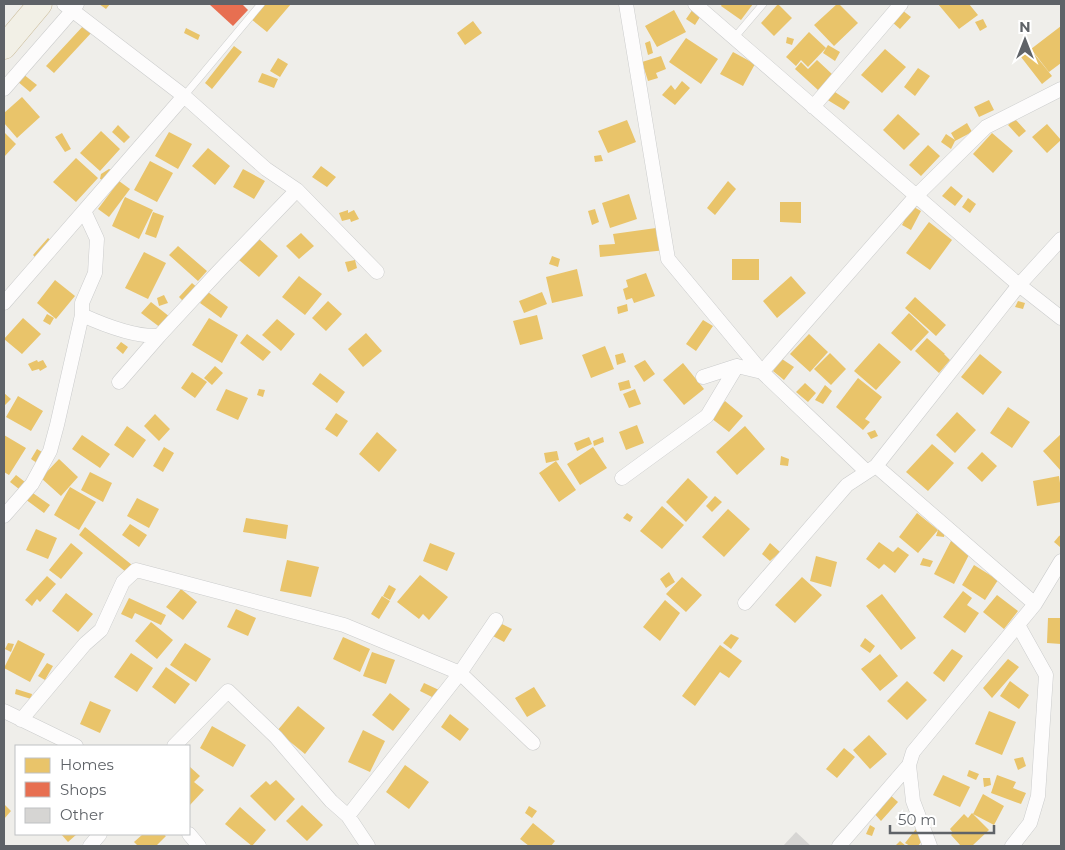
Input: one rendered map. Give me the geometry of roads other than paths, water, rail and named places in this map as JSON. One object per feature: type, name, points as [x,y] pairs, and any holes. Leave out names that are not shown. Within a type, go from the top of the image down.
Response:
[{"type":"highway","points":[[4,47],[40,4]]},
{"type":"street","points":[[626,4],[668,259],[762,372],[871,469],[1036,604]]},
{"type":"street","points":[[695,4],[1019,286],[1061,318]]},
{"type":"street","points":[[814,107],[901,4]]},
{"type":"street","points":[[4,89],[71,6],[184,96],[266,169],[297,190],[377,272]]},
{"type":"street","points":[[762,372],[916,196],[986,127],[1061,90]]},
{"type":"street","points":[[4,303],[184,96]]},
{"type":"street","points":[[119,382],[218,272],[297,190]]},
{"type":"street","points":[[4,516],[32,484],[50,450],[57,425],[82,315],[82,303],[94,273],[97,239],[84,211]]},
{"type":"street","points":[[745,603],[847,485],[871,469],[1019,286],[1061,239]]},
{"type":"street","points":[[82,315],[106,326],[150,337],[159,336]]},
{"type":"street","points":[[704,377],[737,366],[762,372]]},
{"type":"street","points":[[622,478],[707,416],[737,366]]},
{"type":"street","points":[[839,846],[909,765],[913,752],[1036,604],[1061,561]]},
{"type":"street","points":[[21,720],[86,644],[101,630],[124,582],[136,570],[344,625],[460,673],[533,742]]},
{"type":"street","points":[[348,816],[460,673],[496,620]]},
{"type":"street","points":[[1012,846],[1030,823],[1038,796],[1046,675],[1018,625]]},
{"type":"street","points":[[175,745],[228,691],[276,737],[331,800],[348,816],[368,846]]},
{"type":"street","points":[[4,712],[74,745]]},
{"type":"street","points":[[909,765],[914,801],[930,846]]},
{"type":"street","points":[[90,846],[99,835]]},
{"type":"street","points":[[190,835],[198,846]]},
{"type":"lane","points":[[184,96],[261,4]]},
{"type":"lane","points":[[734,38],[764,4]]}]
